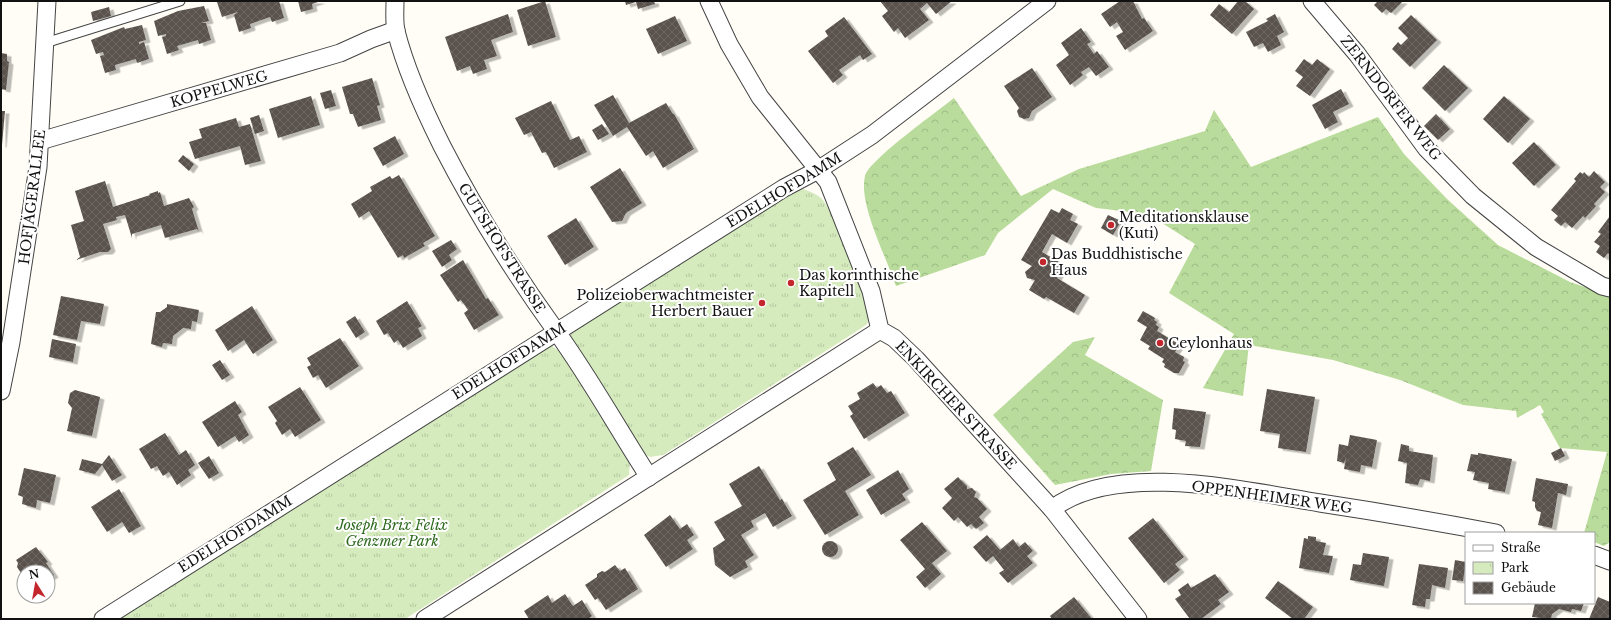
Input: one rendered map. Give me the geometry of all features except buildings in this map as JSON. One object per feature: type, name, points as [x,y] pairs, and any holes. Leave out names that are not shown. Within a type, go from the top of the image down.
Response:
[{"type":"street","name":"HOFJÄGERALLEE","points":[[1,391],[11,342],[25,256],[40,141],[47,1]]},
{"type":"street","name":"GUTSHOFSTRASSE","points":[[395,1],[396,30],[414,84],[431,125],[455,170],[482,219],[649,476]]},
{"type":"street","points":[[425,619],[880,330],[876,310],[859,258],[828,182],[757,92],[729,44],[709,1]]},
{"type":"street","name":"EDELHOFDAMM","points":[[103,619],[556,331],[784,188],[818,170],[872,135],[1047,1]]},
{"type":"street","name":"ZERNDORFER WEG","points":[[1312,1],[1357,54],[1426,148],[1473,196],[1536,247],[1602,286],[1610,288]]},
{"type":"street","name":"KOPPELWEG","points":[[40,141],[340,52],[371,38],[396,30]]},
{"type":"street","name":"ENKIRCHER STRASSE","points":[[880,330],[894,338],[916,359],[1052,509],[1138,619]]},
{"type":"street","name":"OPPENHEIMER WEG","points":[[1052,509],[1063,500],[1090,491],[1119,485],[1150,483],[1202,485],[1490,532]]},
{"type":"street","points":[[1595,555],[1610,561]]},
{"type":"lane","points":[[45,42],[180,1]]},
{"type":"green space","points":[[954,98],[1021,196],[1079,169],[1205,131],[1214,110],[1251,167],[1378,117],[1404,154],[1447,199],[1498,245],[1570,282],[1599,292],[1610,294],[1610,542],[1604,546],[1595,542],[1595,532],[1584,532],[1607,452],[1560,448],[1541,414],[1544,412],[1540,405],[1517,418],[1516,411],[1463,405],[1400,380],[1333,360],[1249,345],[1243,396],[1203,388],[1234,334],[1169,293],[1195,244],[1148,214],[1096,208],[1053,189],[998,233],[985,255],[896,286],[869,216],[864,188],[865,176],[878,159]]},
{"type":"green space","points":[[803,189],[822,199],[827,207],[850,257],[863,294],[869,320],[862,328],[663,455],[650,457],[644,454],[572,341],[571,333],[573,328],[794,190]]},
{"type":"green space","points":[[1095,337],[1085,355],[1163,400],[1151,471],[1111,474],[1055,485],[993,415],[1073,342]]},
{"type":"green space","name":"Joseph Brix Felix Genzmer Park","points":[[551,345],[560,352],[627,456],[630,462],[629,475],[405,619],[109,619]]},
{"type":"place","name":"Meditationsklause (Kuti)","points":[[1111,225]]},
{"type":"place","name":"Das Buddhistische Haus","points":[[1043,262]]},
{"type":"place","name":"Das korinthische Kapitell","points":[[791,283]]},
{"type":"place","name":"Polizeioberwachtmeister Herbert Bauer","points":[[762,303]]},
{"type":"place","name":"Ceylonhaus","points":[[1160,343]]}]
